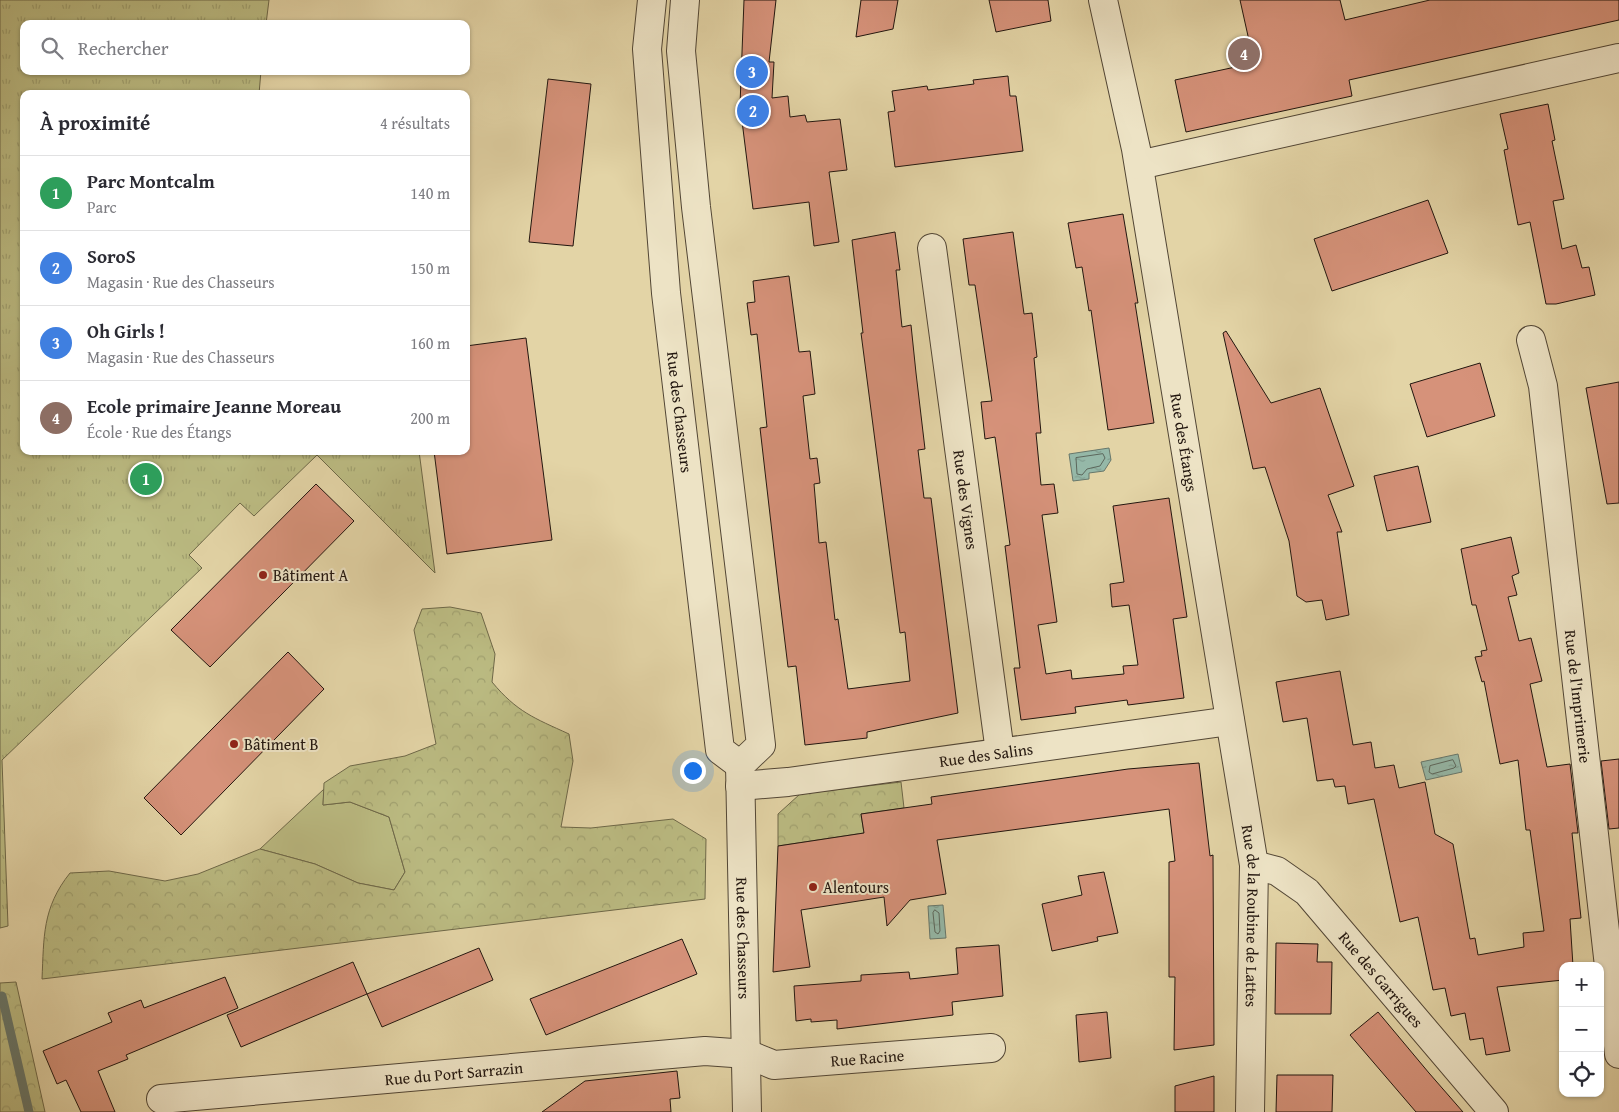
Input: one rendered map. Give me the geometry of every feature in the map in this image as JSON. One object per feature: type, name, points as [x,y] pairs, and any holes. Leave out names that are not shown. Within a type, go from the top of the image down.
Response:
[{"type":"street","name":"Rue des Chasseurs","points":[[652,0],[647,49],[666,293],[720,750],[740,775],[748,1112]]},
{"type":"street","points":[[685,0],[681,51],[696,207],[761,745],[740,775]]},
{"type":"street","name":"Rue des Étangs","points":[[1103,0],[1139,165],[1230,721]]},
{"type":"street","points":[[647,49],[681,51]]},
{"type":"street","points":[[1139,165],[1619,58]]},
{"type":"street","name":"Rue des Vignes","points":[[932,248],[1000,752]]},
{"type":"street","name":"Rue de l'Imprimerie","points":[[1531,340],[1543,386],[1619,1054]]},
{"type":"street","name":"Rue des Salins","points":[[740,775],[788,782],[1230,721]]},
{"type":"street","name":"Rue de la Roubine de Lattes","points":[[1230,721],[1254,865],[1250,1112]]},
{"type":"street","name":"Rue des Garrigues","points":[[1254,865],[1277,871],[1307,892],[1494,1112]]},
{"type":"street","name":"Rue Racine","points":[[747,1054],[774,1065],[991,1048]]},
{"type":"street","name":"Rue du Port Sarrazin","points":[[161,1099],[704,1051],[747,1054]]},
{"type":"green space","points":[[0,0],[269,0],[266,20],[20,20],[20,75],[261,75],[259,90],[20,90],[20,455],[317,455],[254,516],[240,503],[189,555],[202,568],[2,760],[8,926],[0,928]]},
{"type":"green space","points":[[317,455],[420,455],[435,573]]},
{"type":"green space","points":[[450,607],[481,613],[495,654],[492,682],[501,692],[527,713],[569,734],[573,761],[561,827],[591,828],[673,819],[706,839],[705,899],[42,979],[44,936],[49,911],[54,898],[70,873],[109,871],[165,881],[198,874],[260,849],[315,864],[358,883],[394,890],[405,872],[389,817],[350,802],[323,805],[324,783],[350,766],[405,756],[436,744],[414,630],[422,609]]},
{"type":"green space","points":[[901,782],[904,808],[861,814],[864,833],[778,846],[778,814],[800,794]]},
{"type":"green space","points":[[324,789],[323,805],[350,802],[389,817],[405,872],[394,890],[358,883],[315,864],[260,849]]},
{"type":"green space","points":[[16,982],[45,1112],[0,1112],[0,983]]},
{"type":"water","points":[[1109,448],[1111,460],[1104,471],[1089,473],[1089,479],[1073,481],[1069,454]]},
{"type":"water","points":[[1458,754],[1462,772],[1426,780],[1421,762]]},
{"type":"water","points":[[943,905],[946,938],[930,939],[928,906]]},
{"type":"building","points":[[744,0],[776,0],[769,62],[774,62],[772,98],[788,96],[790,117],[805,115],[807,122],[840,119],[847,170],[829,172],[839,242],[814,246],[809,202],[753,209],[740,105]]},
{"type":"building","points":[[861,0],[898,0],[893,29],[856,37]]},
{"type":"building","points":[[989,0],[1048,0],[1051,21],[996,32]]},
{"type":"building","points":[[1240,0],[1340,0],[1345,20],[1430,0],[1619,0],[1619,20],[1349,80],[1352,96],[1186,132],[1175,80],[1254,63]]},
{"type":"building","points":[[1008,76],[1010,96],[1016,96],[1023,151],[895,167],[888,112],[895,111],[892,91],[927,86],[928,90],[974,84],[973,80]]},
{"type":"building","points":[[548,79],[591,84],[573,246],[529,242]]},
{"type":"building","points":[[1548,104],[1555,140],[1552,141],[1564,199],[1553,201],[1562,249],[1576,245],[1582,268],[1589,267],[1595,295],[1556,304],[1546,304],[1530,222],[1518,225],[1504,150],[1508,149],[1500,114]]},
{"type":"building","points":[[1428,200],[1448,253],[1332,291],[1314,239]]},
{"type":"building","points":[[1123,214],[1138,303],[1135,303],[1154,423],[1108,430],[1091,310],[1089,311],[1082,267],[1076,268],[1068,223]]},
{"type":"building","points":[[895,232],[900,270],[896,270],[902,327],[911,325],[925,449],[918,450],[924,498],[931,498],[958,713],[867,732],[867,738],[805,745],[796,666],[788,667],[760,428],[767,427],[757,334],[751,335],[747,303],[755,302],[753,281],[789,276],[799,352],[810,351],[815,394],[803,396],[810,459],[817,458],[820,483],[814,484],[819,543],[826,542],[835,620],[838,619],[848,689],[910,681],[905,632],[900,633],[861,333],[863,333],[852,240]]},
{"type":"building","points":[[1013,232],[1024,314],[1032,313],[1037,357],[1034,358],[1041,433],[1036,433],[1041,485],[1054,484],[1058,513],[1042,515],[1057,622],[1038,625],[1046,674],[1071,670],[1072,679],[1124,674],[1123,666],[1138,665],[1129,605],[1112,607],[1110,584],[1124,582],[1113,506],[1169,498],[1187,617],[1173,619],[1184,698],[1128,705],[1127,700],[1075,707],[1076,713],[1021,720],[1014,668],[1020,668],[1005,546],[1010,545],[995,437],[985,439],[981,402],[992,401],[975,285],[969,285],[963,239]]},
{"type":"building","points":[[1226,331],[1271,403],[1320,388],[1354,486],[1328,495],[1342,532],[1337,532],[1349,615],[1326,620],[1322,600],[1306,602],[1297,596],[1289,541],[1265,467],[1253,469],[1223,333]]},
{"type":"building","points":[[526,338],[552,540],[447,554],[435,455],[470,455],[470,345]]},
{"type":"building","points":[[1480,363],[1495,416],[1427,437],[1410,384]]},
{"type":"building","points":[[1619,382],[1619,503],[1607,504],[1586,388]]},
{"type":"building","points":[[1418,466],[1431,522],[1387,531],[1374,476]]},
{"type":"building","name":"Bâtiment A","points":[[316,484],[354,521],[210,667],[171,630]]},
{"type":"building","points":[[1511,537],[1519,573],[1512,576],[1517,595],[1508,597],[1519,641],[1531,638],[1542,681],[1530,684],[1547,767],[1570,764],[1578,833],[1572,833],[1581,918],[1570,919],[1573,962],[1559,962],[1559,980],[1497,987],[1510,1051],[1486,1055],[1483,1038],[1470,1040],[1465,1013],[1451,1016],[1445,988],[1433,990],[1418,917],[1400,922],[1374,799],[1348,804],[1345,786],[1335,787],[1333,779],[1317,781],[1307,718],[1283,722],[1276,682],[1340,671],[1353,745],[1371,742],[1375,768],[1394,765],[1399,788],[1425,782],[1435,834],[1453,844],[1470,939],[1475,938],[1478,955],[1524,947],[1523,933],[1544,931],[1530,830],[1526,830],[1518,760],[1500,764],[1484,681],[1482,682],[1475,657],[1482,656],[1481,651],[1487,650],[1476,605],[1472,605],[1461,549]]},
{"type":"building","name":"Bâtiment B","points":[[288,652],[324,689],[181,835],[144,798]]},
{"type":"building","points":[[1619,759],[1619,828],[1609,829],[1601,761]]},
{"type":"building","points":[[1199,763],[1210,856],[1213,855],[1214,1045],[1174,1050],[1175,977],[1169,977],[1169,862],[1175,861],[1169,809],[937,840],[946,894],[910,900],[887,926],[884,897],[801,910],[810,967],[773,972],[778,846],[864,833],[861,814],[932,804],[931,797],[1128,769]]},
{"type":"building","points":[[1104,872],[1118,933],[1097,937],[1098,941],[1052,951],[1042,904],[1082,895],[1078,876]]},
{"type":"building","points":[[682,939],[697,974],[546,1035],[530,999]]},
{"type":"building","points":[[1276,943],[1318,944],[1317,962],[1332,962],[1331,1014],[1275,1014]]},
{"type":"building","points":[[999,945],[1003,996],[952,1002],[953,1015],[837,1029],[837,1020],[811,1022],[811,1019],[796,1021],[794,986],[861,981],[861,975],[909,972],[910,979],[958,974],[956,948]]},
{"type":"building","points":[[479,948],[493,980],[382,1027],[367,994]]},
{"type":"building","points":[[353,962],[367,994],[241,1047],[227,1015]]},
{"type":"building","points":[[225,977],[238,1008],[126,1055],[128,1059],[98,1071],[115,1112],[81,1112],[66,1080],[57,1084],[43,1051],[112,1022],[108,1013],[141,1000],[144,1008]]},
{"type":"building","points":[[1107,1012],[1111,1058],[1079,1062],[1076,1015]]},
{"type":"building","points":[[1378,1012],[1463,1112],[1416,1112],[1350,1035]]},
{"type":"building","points":[[677,1071],[680,1098],[670,1099],[671,1112],[542,1112],[585,1081]]},
{"type":"building","points":[[1277,1075],[1333,1075],[1332,1112],[1276,1112]]},
{"type":"building","points":[[1214,1076],[1214,1112],[1175,1112],[1175,1086]]},
{"type":"waterway","points":[[2,996],[29,1112]]},
{"type":"place","name":"Ecole primaire Jeanne Moreau","points":[[1244,54]]},
{"type":"place","name":"Oh Girls !","points":[[752,72]]},
{"type":"place","name":"SoroS","points":[[753,111]]},
{"type":"place","name":"Parc Montcalm","points":[[146,479]]},
{"type":"place","name":"Bâtiment A","points":[[263,575]]},
{"type":"place","name":"Bâtiment B","points":[[234,744]]},
{"type":"place","name":"Alentours","points":[[813,887]]}]
